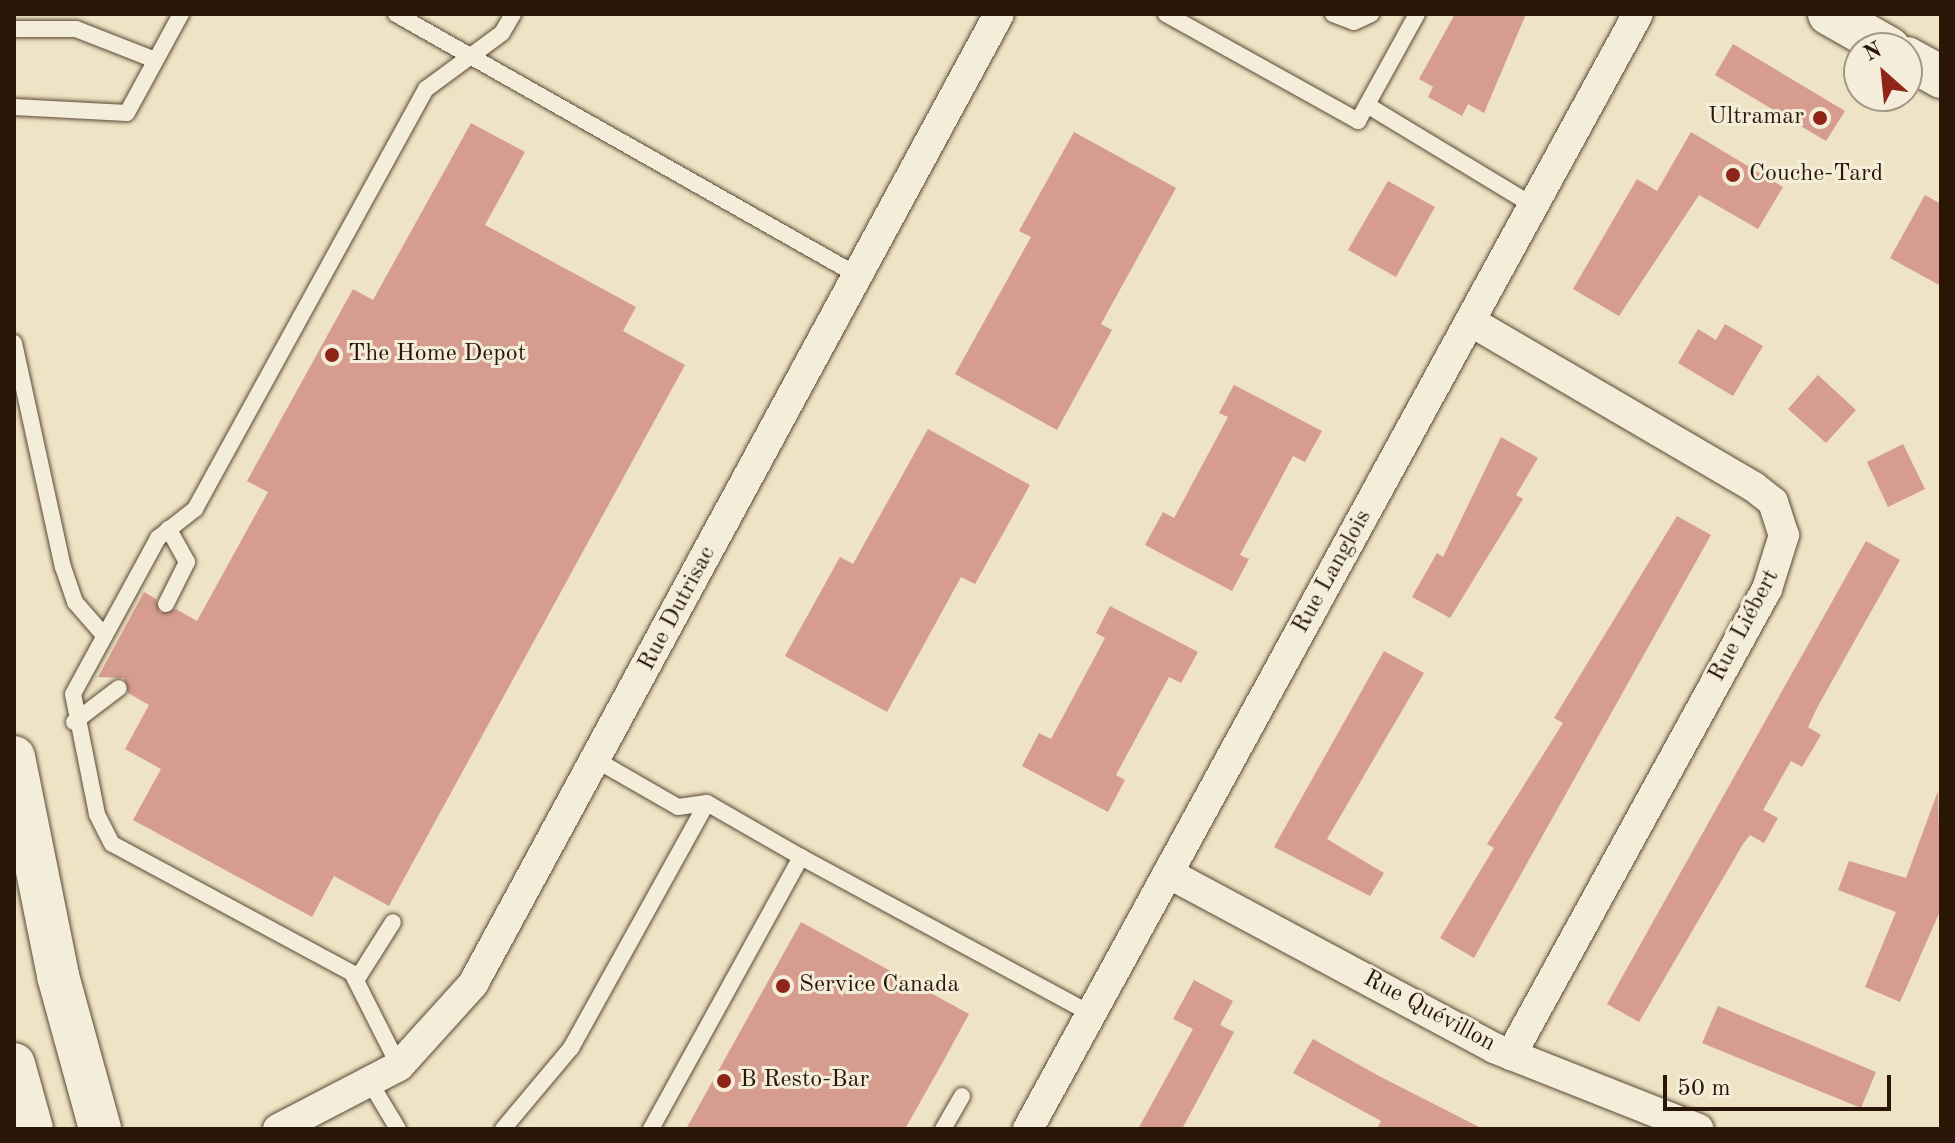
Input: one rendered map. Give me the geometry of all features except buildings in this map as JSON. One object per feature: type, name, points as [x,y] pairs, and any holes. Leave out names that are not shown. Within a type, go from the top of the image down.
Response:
[{"type":"main road","points":[[1829,14],[1861,32]]},
{"type":"main road","points":[[1923,67],[1941,77]]},
{"type":"main road","points":[[14,757],[29,916],[100,1129]]},
{"type":"main road","points":[[14,1064],[32,1129]]},
{"type":"street","name":"Rue Dutrisac","points":[[278,1129],[371,1084],[399,1066],[473,984],[598,761],[999,14]]},
{"type":"street","name":"Rue Langlois","points":[[1028,1129],[1638,14]]},
{"type":"street","name":"Rue Liébert","points":[[1470,321],[1764,493],[1784,535],[1767,589],[1511,1055]]},
{"type":"street","name":"Rue Quévillon","points":[[1168,873],[1511,1055],[1699,1129]]},
{"type":"lane","points":[[14,107],[121,116],[181,14]]},
{"type":"lane","points":[[396,14],[857,275]]},
{"type":"lane","points":[[399,1066],[357,979],[112,844],[74,722],[73,694],[102,633],[169,529],[195,509],[426,89],[472,57],[513,14]]},
{"type":"lane","points":[[1166,14],[1358,121],[1417,14]]},
{"type":"lane","points":[[1333,14],[1354,22],[1370,14]]},
{"type":"lane","points":[[14,29],[76,29],[155,60]]},
{"type":"lane","points":[[1367,105],[1534,206]]},
{"type":"lane","points":[[14,343],[63,567],[75,602],[102,633]]},
{"type":"lane","points":[[166,604],[187,562],[169,529]]},
{"type":"lane","points":[[74,722],[119,688]]},
{"type":"lane","points":[[598,761],[678,807],[707,803],[1091,1014]]},
{"type":"lane","points":[[503,1129],[571,1048],[707,803]]},
{"type":"lane","points":[[651,1129],[801,857]]},
{"type":"lane","points":[[357,979],[393,922]]},
{"type":"lane","points":[[371,1084],[398,1129]]},
{"type":"lane","points":[[943,1129],[962,1096]]},
{"type":"place","name":"Ultramar","points":[[1820,118]]},
{"type":"place","name":"Couche-Tard","points":[[1733,175]]},
{"type":"place","name":"The Home Depot","points":[[332,355]]},
{"type":"place","name":"Service Canada","points":[[783,986]]},
{"type":"place","name":"B Resto-Bar","points":[[724,1081]]}]
